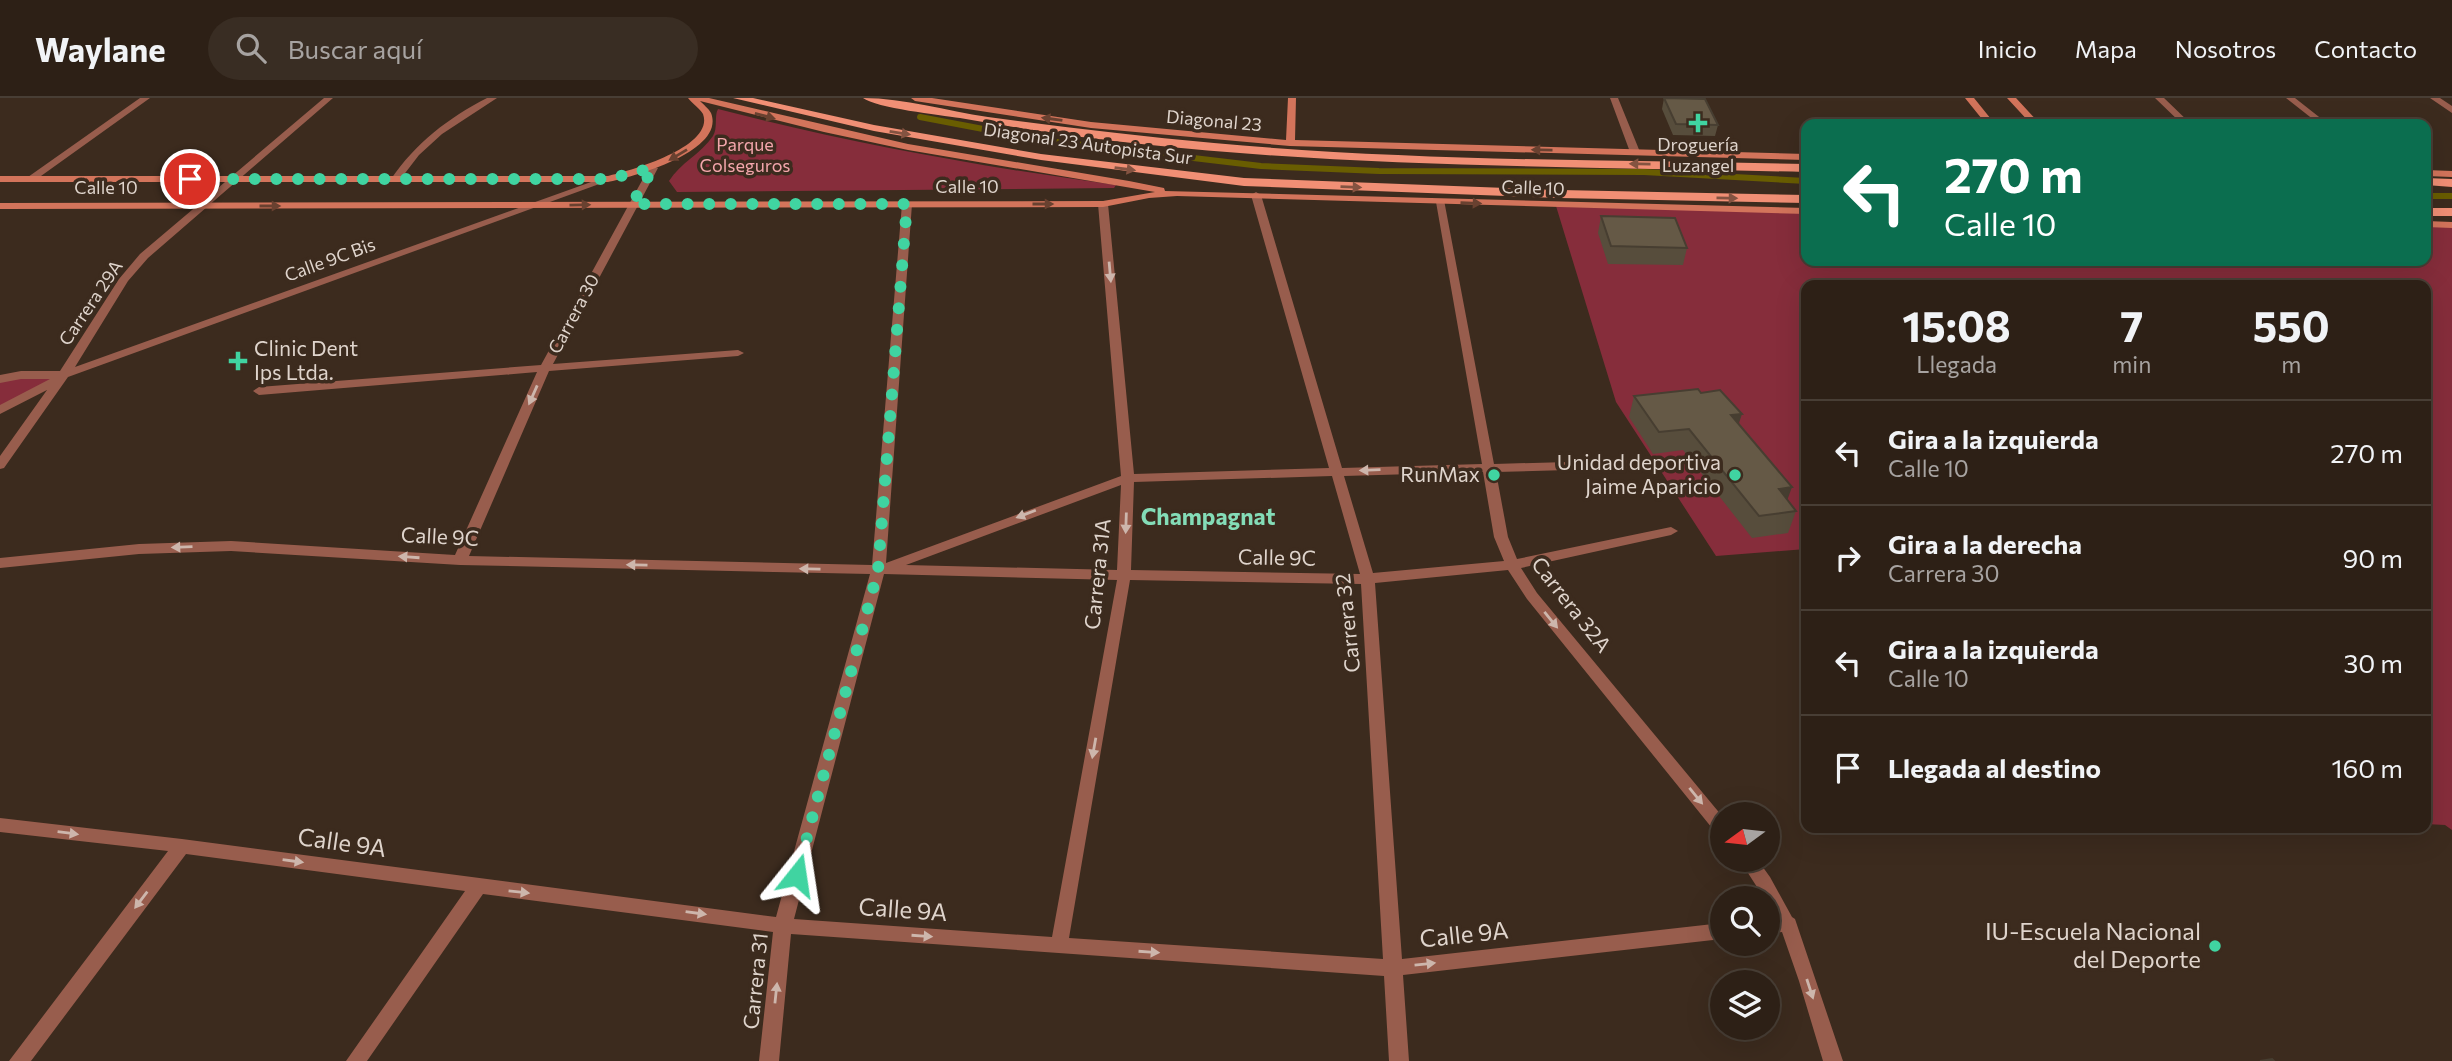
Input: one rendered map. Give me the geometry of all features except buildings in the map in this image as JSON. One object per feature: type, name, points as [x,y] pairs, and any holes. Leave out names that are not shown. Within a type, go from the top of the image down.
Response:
[{"type":"main road","name":"Diagonal 23 Autopista Sur","points":[[738,98],[874,128],[1041,157],[1161,174],[1439,196]]},
{"type":"main road","name":"Diagonal 23 Autopista Sur","points":[[868,98],[1086,135],[1240,150],[1426,153]]},
{"type":"main road","points":[[862,137],[874,128]]},
{"type":"main road","name":"Calle 10","points":[[1426,153],[1801,168]]},
{"type":"main road","points":[[2431,182],[2452,183]]},
{"type":"main road","points":[[1560,194],[1589,207],[1609,195]]},
{"type":"main road","name":"Calle 10","points":[[1439,196],[1560,194],[1801,199]]},
{"type":"main road","points":[[2431,212],[2452,212]]},
{"type":"street","points":[[31,179],[146,98]]},
{"type":"street","name":"Carrera 29A","points":[[0,465],[64,375],[124,279],[144,256],[329,98]]},
{"type":"street","points":[[396,179],[419,150],[443,129],[493,98]]},
{"type":"street","points":[[653,168],[686,151],[704,132],[708,115],[701,104],[692,98]]},
{"type":"street","points":[[699,98],[782,121],[862,137],[1034,169],[1109,178],[1177,193]]},
{"type":"street","name":"Diagonal 23","points":[[915,98],[1091,125],[1426,153]]},
{"type":"street","points":[[1290,143],[1292,98]]},
{"type":"street","points":[[1614,98],[1634,152]]},
{"type":"street","points":[[1969,98],[1987,119]]},
{"type":"street","points":[[2011,98],[2031,119]]},
{"type":"street","points":[[2159,98],[2182,119]]},
{"type":"street","points":[[2290,98],[2317,119]]},
{"type":"street","points":[[2434,98],[2452,110]]},
{"type":"street","name":"Calle 10","points":[[1426,153],[1634,152],[1801,157]]},
{"type":"street","name":"Calle 10","points":[[0,179],[608,179],[653,168]]},
{"type":"street","name":"Carrera 30","points":[[460,560],[547,366],[653,168]]},
{"type":"street","points":[[2431,173],[2452,174]]},
{"type":"street","name":"Calle 9C Bis","points":[[0,410],[64,375],[608,179]]},
{"type":"street","name":"Calle 10","points":[[0,206],[1103,205],[1149,195],[1177,193],[1439,196],[1589,207],[1801,211]]},
{"type":"street","name":"Carrera 32","points":[[1256,195],[1368,579],[1399,1061]]},
{"type":"street","name":"Carrera 32A","points":[[1439,196],[1501,537],[1512,565],[1532,596],[1710,813]]},
{"type":"street","name":"Carrera 31","points":[[769,1061],[783,926],[878,570],[907,204]]},
{"type":"street","name":"Carrera 31A","points":[[1059,946],[1124,577],[1128,478],[1103,205]]},
{"type":"street","points":[[2431,224],[2452,225]]},
{"type":"street","points":[[259,391],[547,366],[738,353]]},
{"type":"street","name":"Calle 9C Bis","points":[[0,379],[21,375],[64,375]]},
{"type":"street","name":"Calle 9C","points":[[878,570],[1128,478],[1487,466],[1638,464]]},
{"type":"street","name":"Calle 9C","points":[[0,563],[139,548],[231,546],[460,560],[1124,577],[1368,579],[1512,565],[1671,531]]},
{"type":"street","name":"Calle 9A","points":[[0,825],[183,846],[783,926],[1394,968],[1710,932]]},
{"type":"street","points":[[19,1061],[183,846]]},
{"type":"street","points":[[1758,872],[1789,924],[1833,1061]]},
{"type":"street","points":[[356,1061],[478,887]]},
{"type":"street","points":[[1780,925],[1789,924]]},
{"type":"green space","name":"Parque Colseguros","points":[[718,109],[916,153],[1116,185],[1114,188],[677,192],[669,181],[713,136]]},
{"type":"green space","name":"Unidad deportiva Jaime Aparicio","points":[[1556,206],[1801,211],[1801,266],[2431,266],[2431,224],[2452,225],[2452,830],[2445,825],[2431,824],[2431,280],[1801,280],[1801,549],[1716,556],[1616,402]]},
{"type":"green space","points":[[64,375],[0,410],[0,379]]},
{"type":"waterway","points":[[920,117],[1041,140],[1261,166],[1379,171],[1644,172],[1801,181]]},
{"type":"waterway","points":[[2431,196],[2452,196]]},
{"type":"place","name":"Droguería Luzangel","points":[[1698,123]]},
{"type":"place","name":"Clinic Dent Ips Ltda.","points":[[238,361]]},
{"type":"place","name":"RunMax","points":[[1494,475]]},
{"type":"place","name":"Unidad deportiva Jaime Aparicio","points":[[1735,475]]},
{"type":"place","name":"IU-Escuela Nacional del Deporte","points":[[2215,946]]},
{"type":"district","name":"Champagnat","points":[[1208,517]]},
{"type":"route","points":[[190,179],[608,179],[653,168],[632,204],[907,204],[878,570],[797,875]]}]
